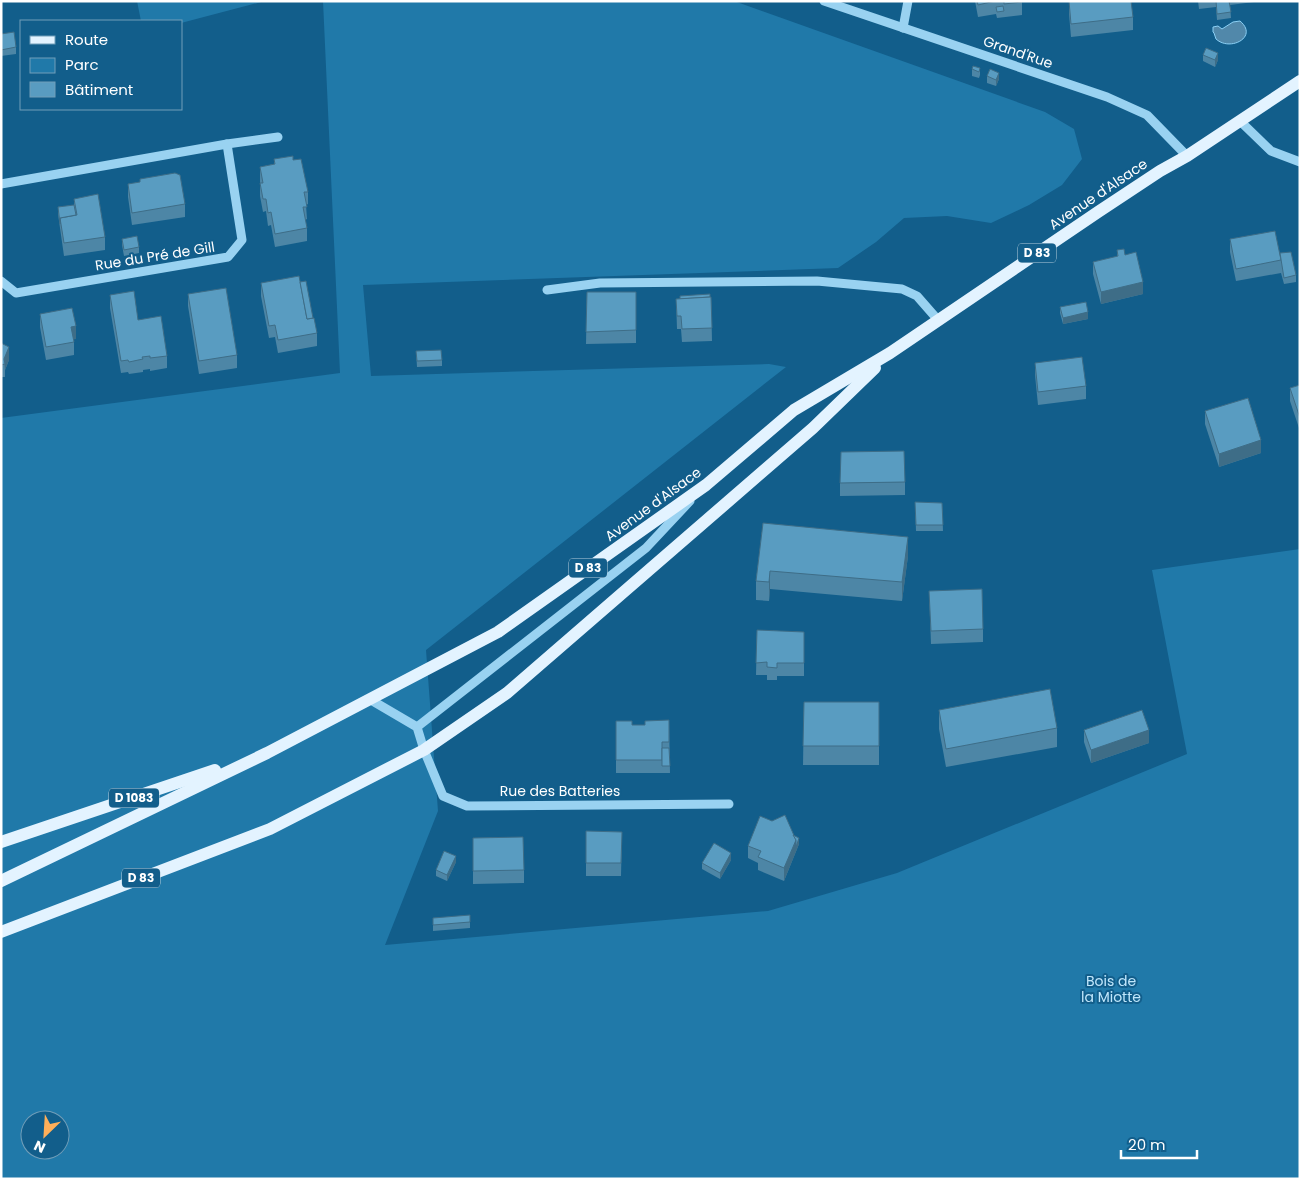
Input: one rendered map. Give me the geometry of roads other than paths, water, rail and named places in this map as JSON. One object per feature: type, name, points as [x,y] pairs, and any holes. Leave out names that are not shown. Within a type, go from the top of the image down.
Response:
[{"type":"main road","name":"Avenue d'Alsace","points":[[267,753],[498,632],[706,485],[794,410],[890,353],[1098,212],[1300,81]]},
{"type":"main road","name":"Avenue d'Alsace","points":[[424,750],[507,693],[813,428],[890,353]]},
{"type":"main road","name":"D 83","points":[[1,932],[270,829],[424,750]]},
{"type":"main road","name":"D 83","points":[[1,881],[267,753]]},
{"type":"main road","name":"D 1083","points":[[1,842],[267,753]]},
{"type":"street","name":"Grand'Rue","points":[[824,1],[1107,97],[1147,116],[1187,156]]},
{"type":"street","points":[[904,28],[908,1]]},
{"type":"street","points":[[1240,121],[1271,151],[1300,162]]},
{"type":"street","points":[[1,184],[227,144],[278,137]]},
{"type":"street","name":"Rue du Pré de Gill","points":[[1,281],[16,293],[228,258],[242,240],[227,144]]},
{"type":"street","points":[[547,290],[600,283],[818,281],[902,289],[917,296],[938,320]]},
{"type":"street","points":[[371,700],[417,727],[646,548],[706,485]]},
{"type":"street","name":"Rue des Batteries","points":[[417,727],[424,750],[443,796],[467,806],[729,804]]},
{"type":"park label","name":"Bois de la Miotte","points":[[1111,990]]}]
